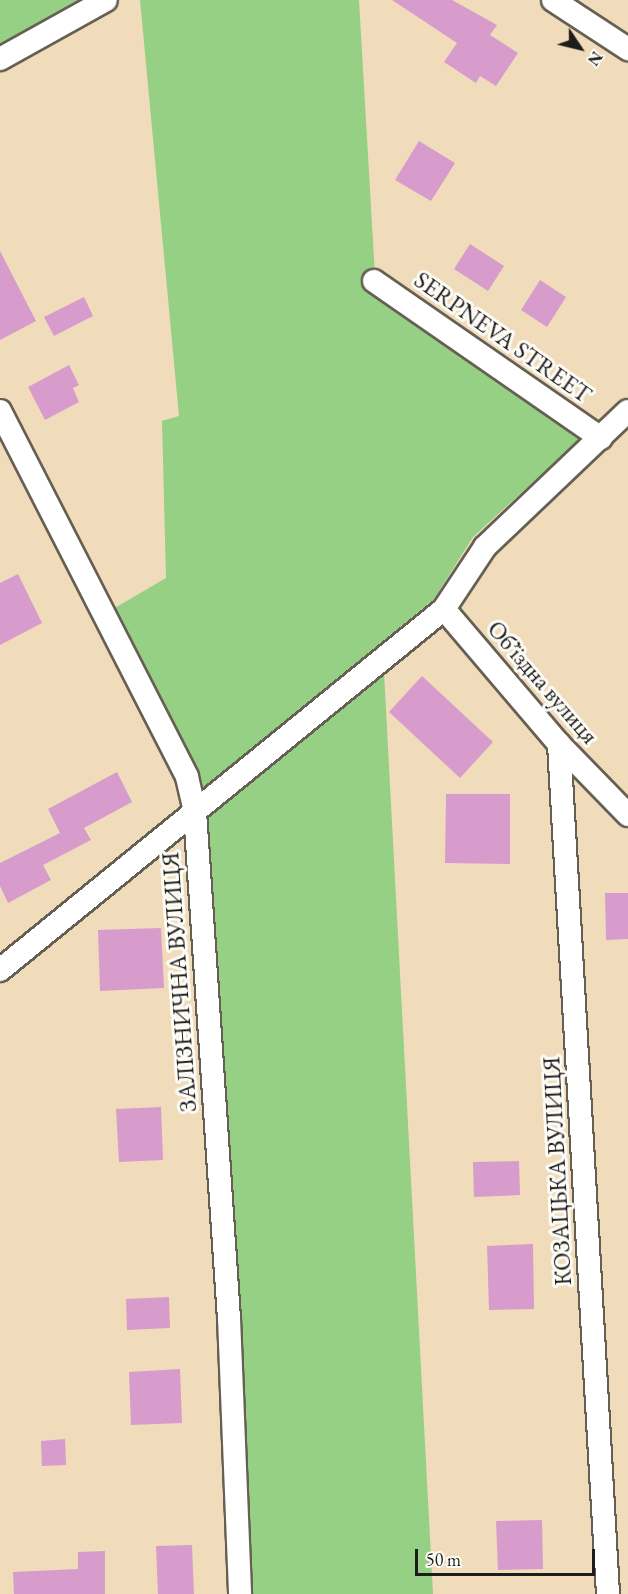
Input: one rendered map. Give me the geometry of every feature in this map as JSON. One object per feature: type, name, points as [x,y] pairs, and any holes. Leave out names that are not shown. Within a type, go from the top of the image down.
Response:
[{"type":"street","points":[[0,59],[106,0]]},
{"type":"street","points":[[553,0],[628,49]]},
{"type":"street","name":"SERPNEVA STREET","points":[[374,281],[601,438]]},
{"type":"street","name":"ЗАЛІЗНИЧНА ВУЛИЦЯ","points":[[0,411],[187,777],[195,812],[229,1318],[240,1594]]},
{"type":"street","points":[[0,970],[444,609],[485,547],[628,411]]},
{"type":"street","name":"Обʼїздна вулиця","points":[[444,609],[559,744],[628,815]]},
{"type":"street","name":"КОЗАЦЬКА ВУЛИЦЯ","points":[[559,744],[608,1594]]},
{"type":"green space","points":[[0,0],[86,0],[0,48]]},
{"type":"green space","points":[[140,0],[359,0],[376,293],[582,437],[473,537],[434,599],[201,790],[113,609],[166,578],[162,421],[179,416]]},
{"type":"green space","points":[[384,672],[433,1594],[252,1594],[240,1319],[208,818]]},
{"type":"building","points":[[392,0],[452,0],[497,25],[490,35],[518,53],[496,86],[480,76],[476,83],[444,62],[457,43]]},
{"type":"building","points":[[419,141],[455,163],[431,201],[395,180]]},
{"type":"building","points":[[470,244],[504,266],[488,291],[454,269]]},
{"type":"building","points":[[0,251],[36,321],[0,340]]},
{"type":"building","points":[[540,280],[566,297],[547,327],[521,310]]},
{"type":"building","points":[[84,297],[93,316],[54,336],[44,317]]},
{"type":"building","points":[[69,365],[79,385],[73,388],[79,402],[45,420],[28,387]]},
{"type":"building","points":[[18,574],[42,623],[0,645],[0,583]]},
{"type":"building","points":[[422,676],[493,742],[460,778],[389,712]]},
{"type":"building","points":[[117,772],[132,802],[84,828],[91,840],[43,865],[51,880],[8,903],[0,886],[0,863],[60,833],[48,809]]},
{"type":"building","points":[[446,794],[510,794],[510,864],[445,863]]},
{"type":"building","points":[[605,893],[628,893],[628,939],[606,940]]},
{"type":"building","points":[[161,928],[164,988],[100,991],[98,930]]},
{"type":"building","points":[[161,1107],[163,1160],[119,1162],[116,1109]]},
{"type":"building","points":[[519,1161],[520,1195],[474,1197],[473,1162]]},
{"type":"building","points":[[533,1244],[534,1309],[489,1310],[487,1246]]},
{"type":"building","points":[[169,1297],[170,1328],[127,1330],[126,1299]]},
{"type":"building","points":[[180,1369],[182,1423],[131,1425],[129,1372]]},
{"type":"building","points":[[65,1439],[66,1465],[42,1466],[41,1441]]},
{"type":"building","points":[[542,1520],[543,1569],[498,1570],[496,1521]]},
{"type":"building","points":[[192,1545],[194,1594],[158,1594],[156,1546]]},
{"type":"building","points":[[105,1551],[105,1594],[14,1594],[13,1572],[78,1569],[78,1552]]}]
